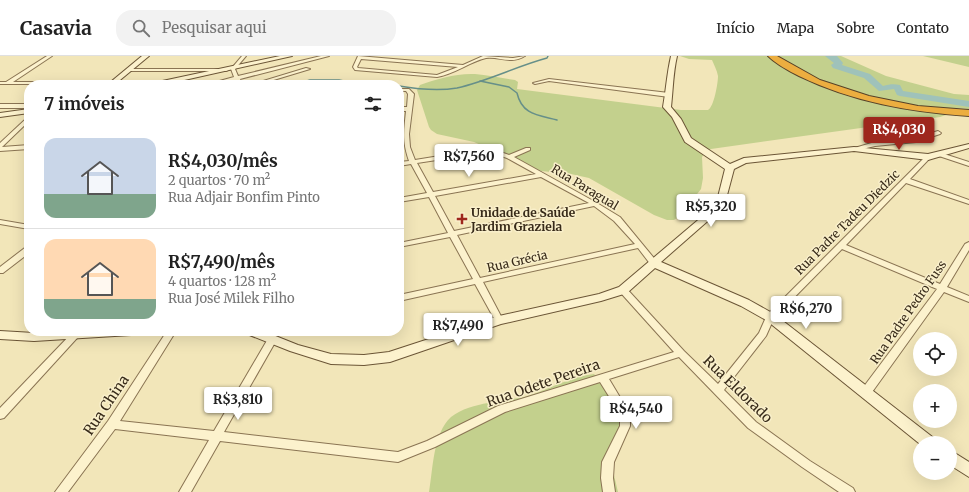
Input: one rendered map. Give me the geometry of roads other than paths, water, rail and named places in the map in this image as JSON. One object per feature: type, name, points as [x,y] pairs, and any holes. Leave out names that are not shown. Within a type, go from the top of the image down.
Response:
[{"type":"highway","points":[[772,56],[797,72],[819,82],[862,97],[921,109],[969,113]]},
{"type":"main road","points":[[117,80],[146,56]]},
{"type":"main road","points":[[177,80],[289,56]]},
{"type":"main road","points":[[674,56],[670,73],[667,107],[679,119],[683,133],[688,140],[730,168]]},
{"type":"main road","points":[[0,115],[24,111]]},
{"type":"main road","points":[[264,336],[331,359],[364,360],[390,357],[498,320],[601,297],[623,290],[707,217],[723,197],[730,168],[744,161],[854,149],[928,158],[969,146]]},
{"type":"main road","points":[[654,263],[745,303],[770,317],[921,436]]},
{"type":"main road","points":[[0,335],[24,334]]},
{"type":"main road","points":[[957,462],[969,470]]},
{"type":"street","points":[[0,87],[50,56]]},
{"type":"street","points":[[129,70],[231,69],[244,56]]},
{"type":"street","points":[[228,80],[327,56]]},
{"type":"street","points":[[417,62],[423,56]]},
{"type":"street","points":[[464,66],[359,57],[355,68],[361,70],[437,76],[464,66],[486,56],[513,59],[523,56]]},
{"type":"street","points":[[302,62],[311,75]]},
{"type":"street","points":[[231,69],[237,78]]},
{"type":"street","points":[[270,80],[308,69]]},
{"type":"street","points":[[535,83],[549,80],[669,95]]},
{"type":"street","points":[[0,83],[24,83]]},
{"type":"street","points":[[404,91],[410,92],[404,126]]},
{"type":"street","points":[[0,106],[24,106]]},
{"type":"street","points":[[0,146],[24,123]]},
{"type":"street","points":[[854,149],[875,144],[916,140],[938,133]]},
{"type":"street","points":[[404,139],[413,162],[479,282],[498,320]]},
{"type":"street","points":[[0,149],[24,147]]},
{"type":"street","points":[[509,157],[528,149]]},
{"type":"street","name":"Rua Paragual","points":[[413,162],[489,150],[509,157],[595,204],[616,219],[654,263]]},
{"type":"street","points":[[941,155],[969,164]]},
{"type":"street","name":"Rua Padre Tadeu Diedzic","points":[[770,317],[928,158]]},
{"type":"street","points":[[404,163],[413,162]]},
{"type":"street","points":[[404,199],[542,175]]},
{"type":"street","points":[[905,180],[969,202]]},
{"type":"street","points":[[404,244],[595,204]]},
{"type":"street","points":[[0,222],[24,226]]},
{"type":"street","name":"Rua Padre Pedro Fuss","points":[[866,392],[942,288],[969,244]]},
{"type":"street","name":"Rua Grécia","points":[[404,297],[479,282],[640,245]]},
{"type":"street","points":[[840,245],[969,299]]},
{"type":"street","points":[[0,271],[24,253]]},
{"type":"street","name":"Rua Eldorado","points":[[623,290],[680,353],[752,425],[806,464],[849,492]]},
{"type":"street","points":[[718,391],[763,334],[770,317]]},
{"type":"street","points":[[0,415],[74,336]]},
{"type":"street","name":"Rua China","points":[[61,492],[112,424],[169,336]]},
{"type":"street","points":[[184,492],[272,339]]},
{"type":"street","name":"Rua Odete Pereira","points":[[112,424],[398,456],[431,444],[502,409],[680,353]]},
{"type":"street","points":[[602,377],[625,414],[625,426],[608,462],[607,478],[609,492]]},
{"type":"waterway","points":[[480,81],[547,58],[548,56]]},
{"type":"waterway","points":[[829,56],[834,58],[839,63],[835,65],[836,66],[867,76],[882,89],[891,86],[897,87],[900,93],[969,104]]},
{"type":"waterway","points":[[310,80],[339,80]]},
{"type":"waterway","points":[[404,87],[428,89],[457,88],[480,81]]},
{"type":"waterway","points":[[480,81],[509,87],[517,93],[519,100],[527,110],[537,115],[557,120]]},
{"type":"place","name":"Unidade de Saúde Jardim Graziela","points":[[462,219]]}]
